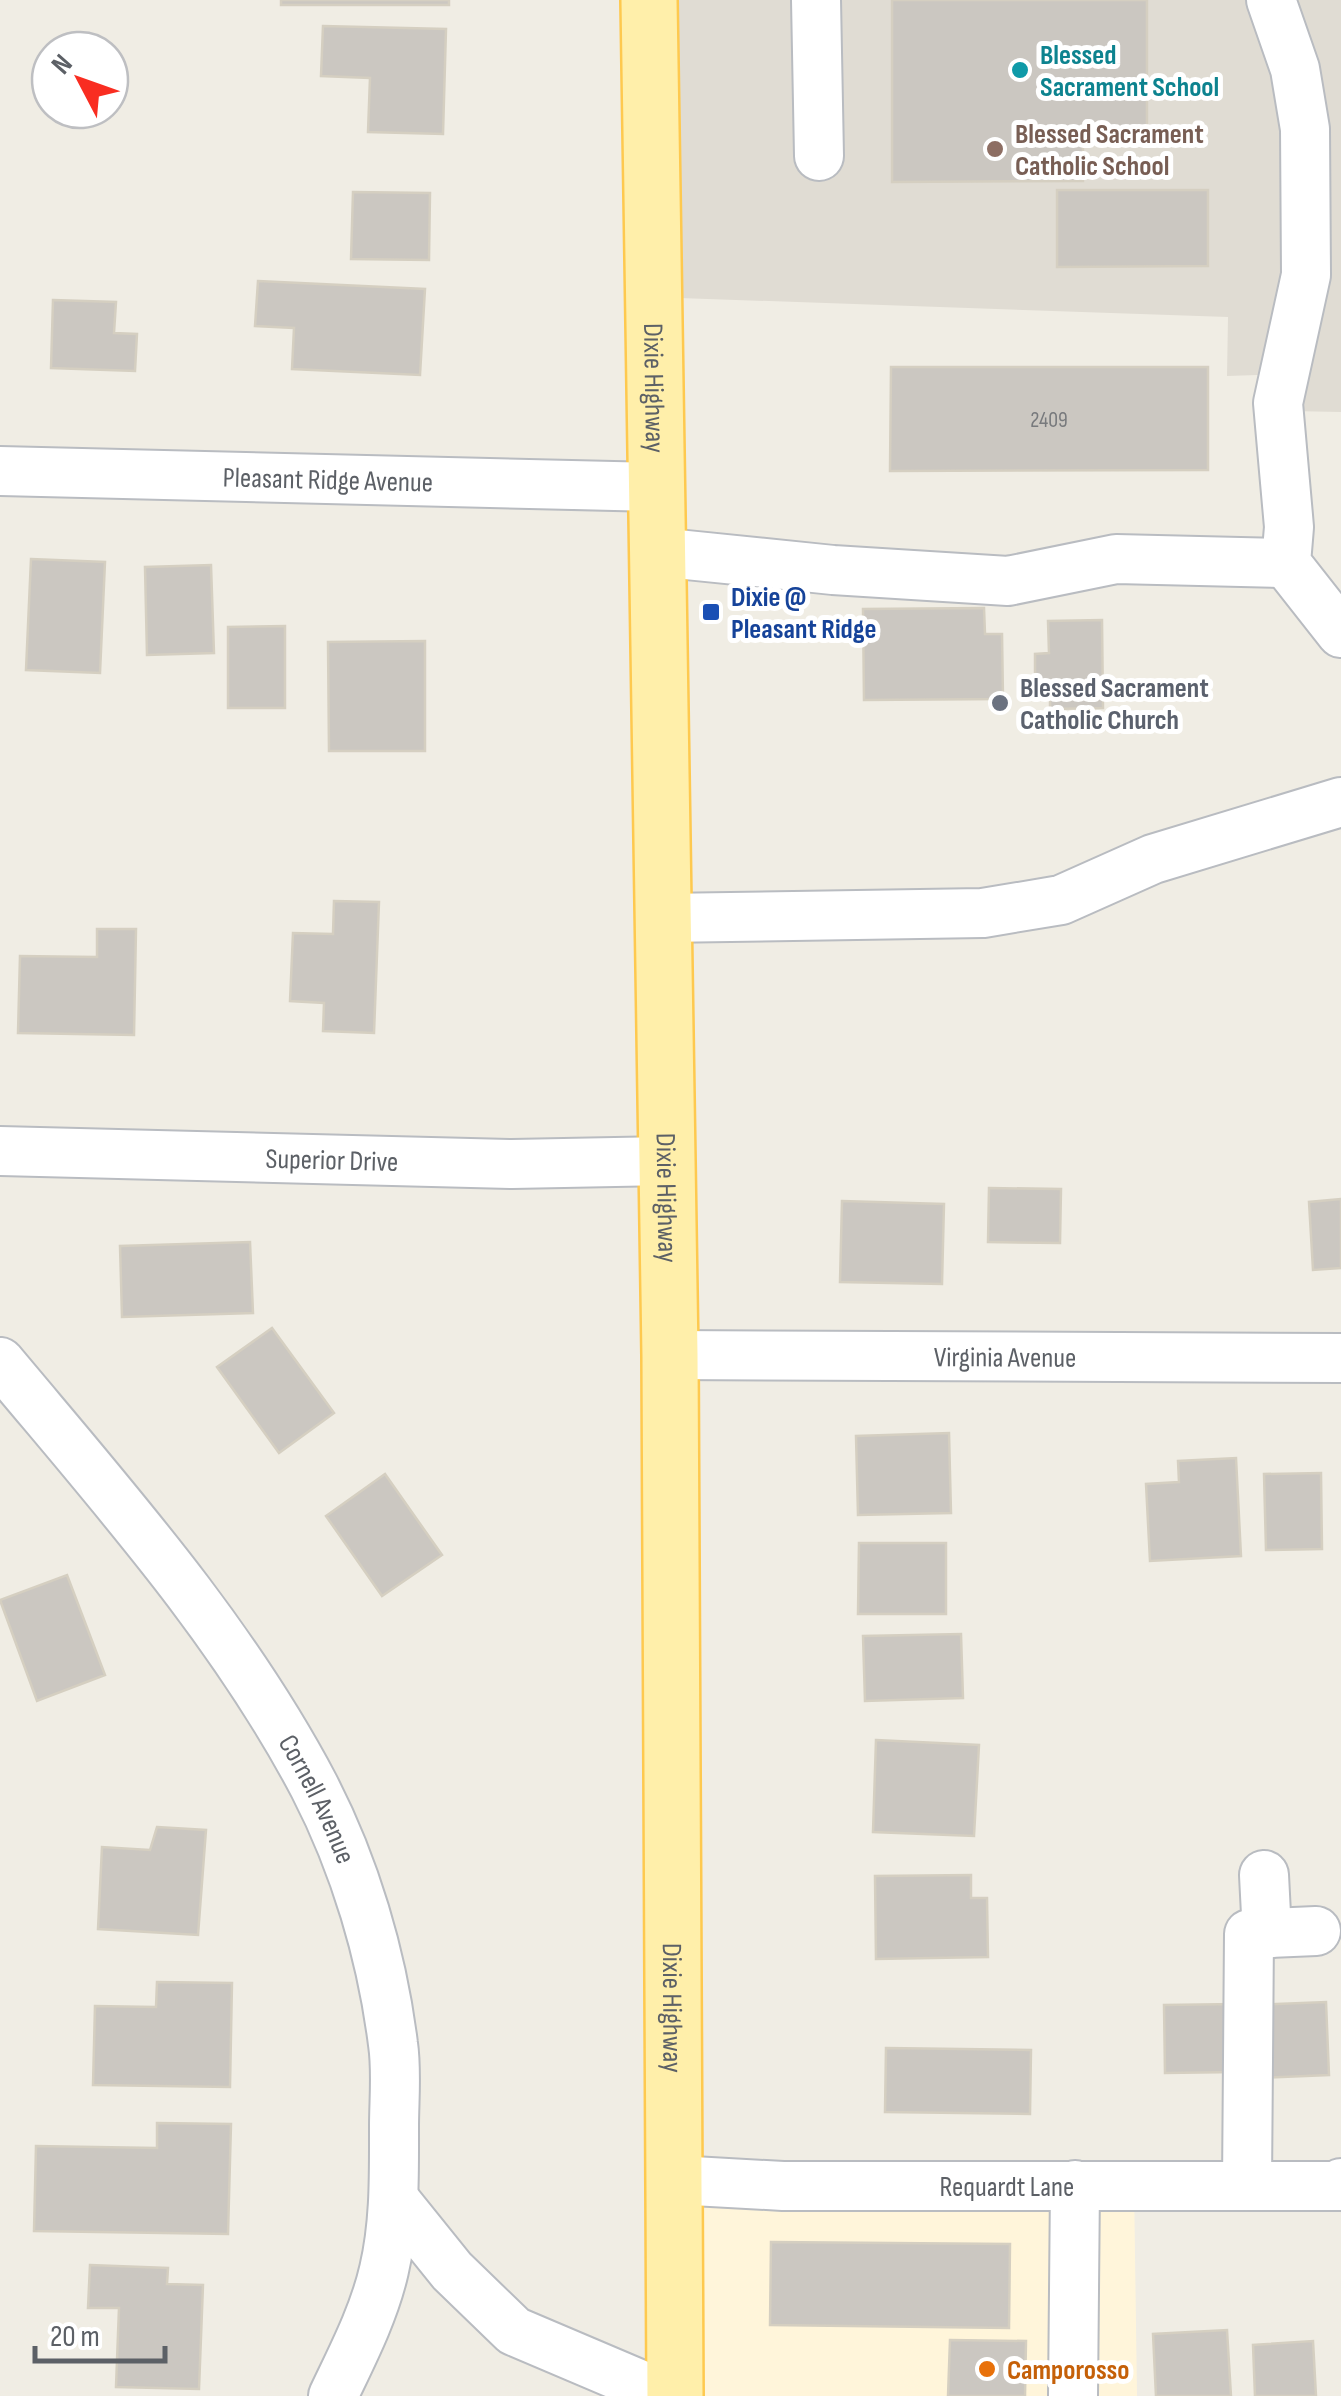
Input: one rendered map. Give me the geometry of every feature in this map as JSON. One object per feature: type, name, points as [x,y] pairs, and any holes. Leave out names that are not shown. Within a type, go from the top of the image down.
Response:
[{"type":"main road","name":"Dixie Highway","points":[[648,0],[670,1356],[675,2180],[671,2396]]},
{"type":"street","points":[[816,0],[819,156]]},
{"type":"street","points":[[1270,0],[1295,69],[1305,129],[1306,274],[1278,403],[1289,527],[1286,563],[1341,633]]},
{"type":"street","name":"Pleasant Ridge Avenue","points":[[0,470],[656,488]]},
{"type":"street","points":[[657,552],[832,570],[1008,581],[1116,559],[1286,563]]},
{"type":"street","points":[[663,918],[983,913],[1061,900],[1154,858],[1341,802]]},
{"type":"street","name":"Superior Drive","points":[[0,1151],[512,1164],[667,1161]]},
{"type":"street","name":"Virginia Avenue","points":[[670,1356],[1341,1358]]},
{"type":"street","name":"Cornell Avenue","points":[[0,1362],[135,1523],[242,1669],[314,1786],[351,1869],[376,1954],[394,2047],[394,2199],[384,2271],[366,2327],[333,2396]]},
{"type":"street","points":[[1264,1874],[1267,1934]]},
{"type":"street","points":[[1248,2185],[1249,1934],[1316,1931]]},
{"type":"street","name":"Requardt Lane","points":[[675,2180],[784,2186],[1341,2184]]},
{"type":"street","points":[[1074,2396],[1075,2185]]},
{"type":"street","points":[[394,2199],[452,2271],[514,2331],[671,2396]]},
{"type":"shaded area","name":"Blessed Sacrament Catholic School","points":[[649,0],[1341,0],[1341,412],[1290,411],[1291,374],[1227,376],[1228,317],[651,297]]},
{"type":"shaded area","points":[[675,2180],[1134,2185],[1137,2396],[675,2396]]},
{"type":"building","points":[[281,0],[449,0],[449,5],[281,5]]},
{"type":"building","name":"Blessed Sacrament School","points":[[892,0],[1147,0],[1147,139],[1083,140],[1083,181],[892,182]]},
{"type":"building","points":[[323,26],[446,29],[443,134],[368,132],[370,78],[321,76]]},
{"type":"building","points":[[1057,190],[1208,190],[1208,266],[1057,267]]},
{"type":"building","points":[[353,192],[430,193],[429,260],[351,259]]},
{"type":"building","points":[[258,281],[425,289],[420,375],[292,369],[294,328],[255,326]]},
{"type":"building","points":[[53,300],[116,302],[114,333],[137,334],[135,371],[51,368]]},
{"type":"building","points":[[891,367],[1208,367],[1208,470],[890,471]]},
{"type":"building","points":[[31,559],[105,562],[100,673],[26,670]]},
{"type":"building","points":[[211,565],[214,653],[147,655],[145,567]]},
{"type":"building","points":[[984,608],[985,634],[1002,634],[1003,699],[864,700],[863,609]]},
{"type":"building","points":[[1102,620],[1103,708],[1050,709],[1050,685],[1035,685],[1035,654],[1049,653],[1048,621]]},
{"type":"building","points":[[285,626],[285,708],[228,708],[228,627]]},
{"type":"building","points":[[425,641],[425,751],[329,751],[328,642]]},
{"type":"building","points":[[334,901],[379,902],[374,1033],[323,1031],[324,1003],[290,1001],[293,933],[333,934]]},
{"type":"building","points":[[97,929],[136,929],[134,1035],[18,1033],[20,956],[97,957]]},
{"type":"building","points":[[989,1188],[1061,1189],[1060,1243],[988,1242]]},
{"type":"building","points":[[1341,1199],[1341,1268],[1313,1270],[1309,1202]]},
{"type":"building","points":[[842,1201],[944,1204],[942,1284],[840,1282]]},
{"type":"building","points":[[250,1242],[253,1313],[122,1317],[120,1246]]},
{"type":"building","points":[[272,1328],[334,1413],[279,1453],[217,1367]]},
{"type":"building","points":[[949,1433],[951,1513],[858,1515],[856,1436]]},
{"type":"building","points":[[1236,1458],[1241,1556],[1150,1561],[1146,1484],[1179,1482],[1178,1461]]},
{"type":"building","points":[[1321,1473],[1322,1549],[1266,1550],[1264,1474]]},
{"type":"building","points":[[385,1474],[442,1555],[382,1596],[326,1516]]},
{"type":"building","points":[[859,1543],[946,1543],[946,1614],[858,1614]]},
{"type":"building","points":[[67,1575],[105,1675],[37,1701],[0,1600]]},
{"type":"building","points":[[961,1634],[963,1698],[865,1701],[863,1636]]},
{"type":"building","points":[[876,1740],[979,1745],[974,1836],[873,1832]]},
{"type":"building","points":[[157,1827],[206,1830],[198,1935],[98,1929],[102,1847],[150,1850]]},
{"type":"building","points":[[971,1875],[971,1898],[987,1898],[988,1957],[876,1959],[875,1876]]},
{"type":"building","points":[[157,1982],[232,1983],[230,2087],[93,2085],[95,2006],[156,2007]]},
{"type":"building","points":[[1326,2002],[1329,2075],[1255,2078],[1252,2005]]},
{"type":"building","points":[[1236,2004],[1237,2072],[1165,2073],[1164,2005]]},
{"type":"building","points":[[886,2048],[1031,2050],[1030,2114],[885,2112]]},
{"type":"building","points":[[157,2123],[231,2124],[228,2234],[34,2231],[36,2146],[157,2148]]},
{"type":"building","points":[[771,2242],[1010,2244],[1009,2328],[770,2325]]},
{"type":"building","points":[[90,2265],[168,2268],[167,2284],[203,2285],[199,2389],[116,2387],[119,2308],[88,2308]]},
{"type":"building","points":[[1227,2330],[1231,2396],[1156,2396],[1153,2334]]},
{"type":"building","name":"Camporosso","points":[[950,2340],[1026,2341],[1025,2396],[948,2396]]},
{"type":"building","points":[[1313,2341],[1316,2396],[1255,2396],[1253,2345]]},
{"type":"place","name":"Blessed Sacrament School","points":[[1020,70]]},
{"type":"place","name":"Blessed Sacrament Catholic School","points":[[995,149]]},
{"type":"place","name":"Dixie @ Pleasant Ridge","points":[[711,612]]},
{"type":"place","name":"Blessed Sacrament Catholic Church","points":[[1000,703]]},
{"type":"place","name":"Camporosso","points":[[987,2369]]}]
